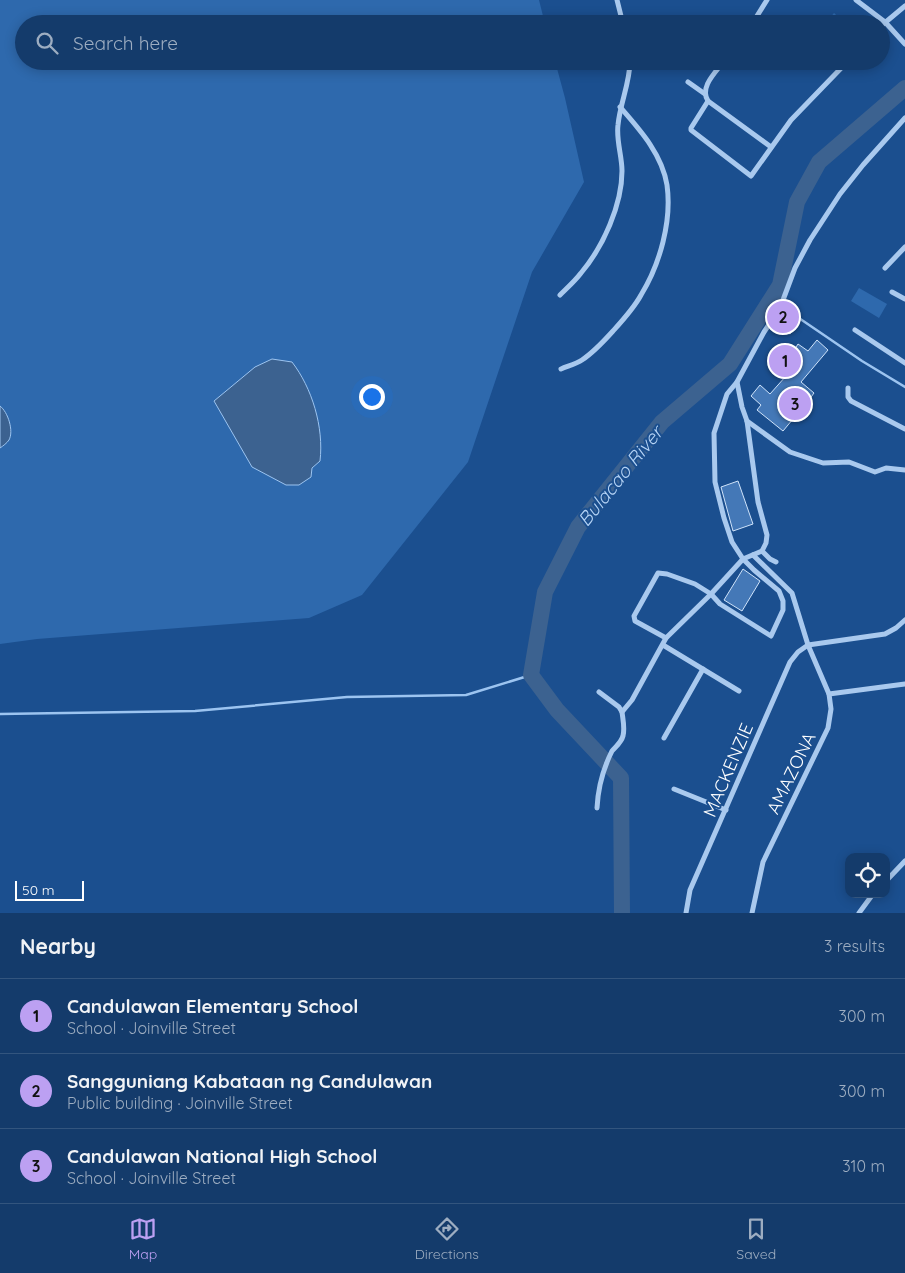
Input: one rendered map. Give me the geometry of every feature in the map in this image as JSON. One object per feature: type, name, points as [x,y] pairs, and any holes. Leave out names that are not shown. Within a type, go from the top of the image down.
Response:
[{"type":"street","points":[[617,0],[621,15]]},
{"type":"street","points":[[758,15],[767,0]]},
{"type":"street","points":[[856,0],[873,15]]},
{"type":"street","points":[[890,18],[905,6]]},
{"type":"street","points":[[890,30],[905,44]]},
{"type":"street","points":[[560,295],[581,273],[596,252],[618,202],[622,172],[618,128],[620,107],[629,80],[630,70]]},
{"type":"street","points":[[717,70],[706,85],[705,94],[708,101],[771,147]]},
{"type":"street","points":[[708,101],[691,129],[751,176],[791,120],[839,70]]},
{"type":"street","points":[[688,82],[705,94]]},
{"type":"street","points":[[561,369],[582,360],[599,346],[623,320],[641,295],[654,268],[662,244],[668,211],[667,184],[654,150],[620,107]]},
{"type":"street","points":[[666,638],[634,619],[656,574],[660,572],[695,584],[710,594],[720,604],[771,636],[783,610],[783,601],[779,591],[743,559],[732,542],[715,482],[714,434],[728,394],[737,382],[764,332],[781,306],[796,268],[810,240],[840,194],[905,118]]},
{"type":"street","points":[[886,268],[905,247]]},
{"type":"street","points":[[892,292],[905,299]]},
{"type":"street","points":[[855,330],[905,363]]},
{"type":"street","points":[[622,712],[632,700],[666,638],[743,559],[762,551],[766,543],[767,535],[758,502],[747,421],[742,408],[737,382]]},
{"type":"street","points":[[848,388],[848,397],[851,401],[905,429]]},
{"type":"street","points":[[747,421],[790,452],[815,461],[823,463],[849,462],[875,472],[886,468],[905,470]]},
{"type":"street","points":[[762,551],[776,562]]},
{"type":"street","name":"AMAZONA","points":[[752,913],[763,862],[828,728],[831,709],[829,694],[808,645],[792,593],[753,555]]},
{"type":"street","points":[[808,645],[885,634],[905,620]]},
{"type":"street","points":[[663,645],[739,692]]},
{"type":"street","name":"MACKENZIE","points":[[686,913],[690,890],[790,662],[798,652],[808,645]]},
{"type":"street","points":[[664,738],[703,669]]},
{"type":"street","points":[[829,694],[905,684]]},
{"type":"street","points":[[597,808],[598,792],[605,769],[613,749],[619,744],[624,733],[622,712],[619,707],[599,692]]},
{"type":"street","points":[[674,789],[726,810]]},
{"type":"street","points":[[890,877],[905,861]]},
{"type":"street","points":[[858,913],[871,898]]},
{"type":"shaded area","points":[[0,0],[539,0],[543,15],[15,15],[15,70],[557,70],[584,182],[532,272],[468,462],[362,595],[309,618],[37,639],[0,644]]},
{"type":"shaded area","points":[[859,288],[887,304],[879,318],[851,301]]},
{"type":"shaded area","points":[[272,359],[292,362],[311,396],[318,422],[321,448],[320,461],[312,468],[311,477],[299,485],[286,485],[252,467],[214,401],[255,367]]},
{"type":"shaded area","points":[[0,406],[8,417],[11,432],[9,440],[0,448]]},
{"type":"building","points":[[781,314],[796,325],[790,334],[775,323]]},
{"type":"building","points":[[817,340],[828,350],[801,382],[814,393],[794,420],[783,431],[757,410],[761,405],[751,396],[760,385],[770,394],[802,358],[793,352],[798,344],[808,351]]},
{"type":"building","points":[[738,481],[753,524],[733,531],[721,487]]},
{"type":"building","points":[[743,569],[760,581],[742,611],[724,600]]},
{"type":"waterway","name":"Bulacao River","points":[[622,913],[621,778],[557,710],[531,675],[545,592],[578,527],[662,422],[730,364],[780,285],[797,202],[819,162],[905,88]]},
{"type":"waterway","points":[[771,299],[862,361],[905,387]]},
{"type":"waterway","points":[[0,714],[195,711],[347,697],[466,695],[531,675]]},
{"type":"place","name":"Sangguniang Kabataan ng Candulawan","points":[[783,317]]},
{"type":"place","name":"Candulawan Elementary School","points":[[785,361]]},
{"type":"place","name":"Candulawan National High School","points":[[795,404]]}]
